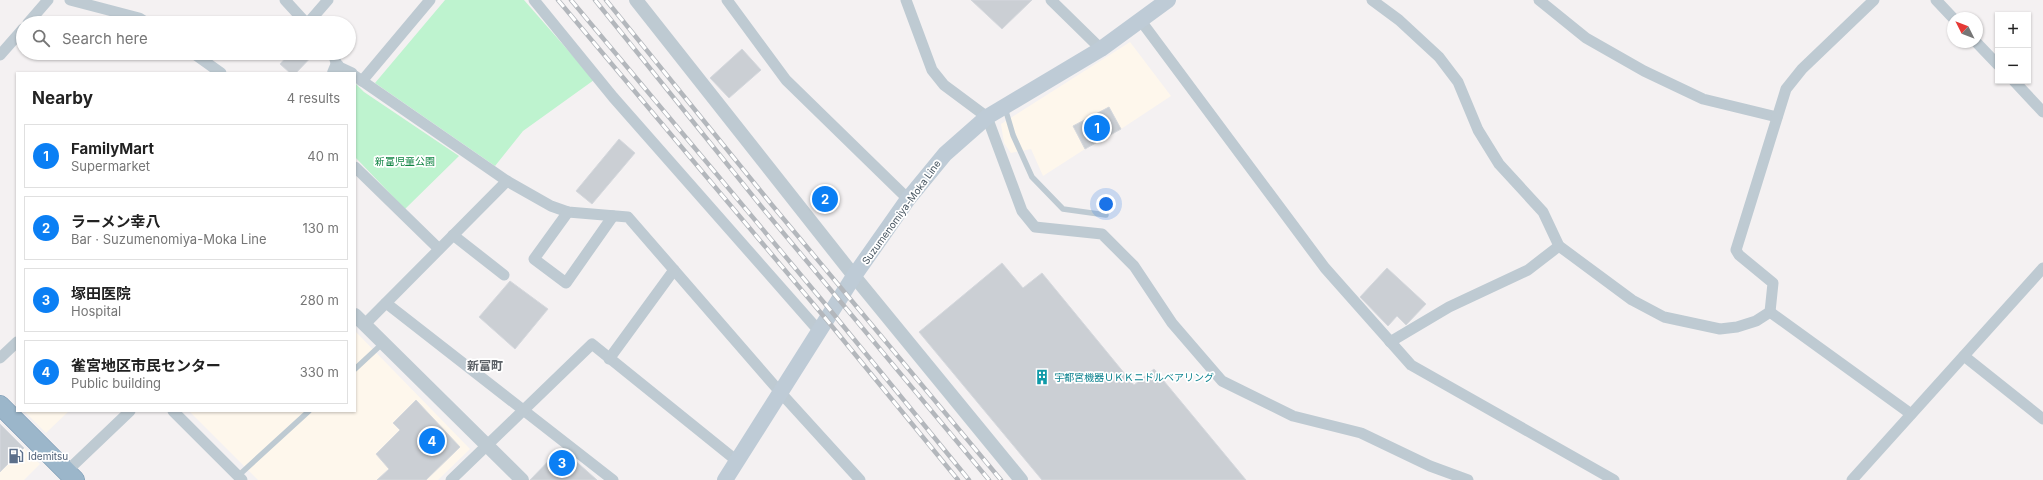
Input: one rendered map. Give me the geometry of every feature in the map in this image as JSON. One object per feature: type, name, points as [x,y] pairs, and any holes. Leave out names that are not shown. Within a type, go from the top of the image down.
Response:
[{"type":"highway","points":[[2,410],[71,476]]},
{"type":"main road","name":"Suzumenomiya-Moka Line","points":[[725,480],[854,276],[908,199],[944,154],[987,117],[1101,49],[1168,0]]},
{"type":"street","points":[[34,16],[48,0]]},
{"type":"street","points":[[70,0],[131,16]]},
{"type":"street","points":[[285,0],[300,16]]},
{"type":"street","points":[[313,16],[328,0]]},
{"type":"street","points":[[430,0],[358,78],[507,181],[550,206],[568,212],[628,217],[780,392],[860,480]]},
{"type":"street","points":[[534,0],[613,97],[819,331]]},
{"type":"street","points":[[636,0],[854,276],[1021,480]]},
{"type":"street","points":[[727,0],[786,80],[908,199]]},
{"type":"street","points":[[906,0],[932,70],[944,86],[987,117],[1022,210],[1036,227],[1102,234],[1134,266],[1172,323],[1222,381],[1293,416],[1361,433],[1430,466],[1468,480]]},
{"type":"street","points":[[1051,0],[1101,49]]},
{"type":"street","points":[[1372,0],[1399,20],[1439,56],[1458,82],[1478,130],[1499,164],[1543,212],[1559,246],[1632,300],[1664,317],[1720,329],[1737,327],[1756,321],[1770,312]]},
{"type":"street","points":[[1539,0],[1586,38],[1644,71],[1703,98],[1778,116]]},
{"type":"street","points":[[1770,312],[1773,283],[1739,255],[1736,250],[1751,207],[1786,89],[1802,69],[1874,0]]},
{"type":"street","points":[[1936,0],[1948,12]]},
{"type":"street","points":[[1141,21],[1325,268],[1411,366],[1609,479]]},
{"type":"street","points":[[0,55],[16,36]]},
{"type":"street","points":[[1982,48],[1995,61]]},
{"type":"street","points":[[203,60],[220,72]]},
{"type":"street","points":[[335,64],[350,72]]},
{"type":"street","points":[[2017,84],[2043,112]]},
{"type":"street","points":[[356,168],[439,249]]},
{"type":"street","points":[[507,181],[386,303],[360,320],[522,480]]},
{"type":"street","points":[[568,212],[534,259],[566,283],[613,216]]},
{"type":"street","points":[[454,235],[504,275]]},
{"type":"street","points":[[1390,342],[1449,307],[1528,270],[1559,246]]},
{"type":"street","points":[[1852,480],[2043,268]]},
{"type":"street","points":[[609,359],[674,270]]},
{"type":"street","points":[[386,303],[613,480]]},
{"type":"street","points":[[1770,312],[1911,414]]},
{"type":"street","points":[[0,358],[16,343]]},
{"type":"street","points":[[451,480],[592,344],[737,461]]},
{"type":"street","points":[[1964,356],[2043,419]]},
{"type":"street","points":[[71,476],[129,412]]},
{"type":"street","points":[[174,412],[238,479]]},
{"type":"lane","points":[[1004,107],[1013,135],[1032,177],[1063,209],[1106,215]]},
{"type":"lane","points":[[356,368],[383,343]]},
{"type":"lane","points":[[238,479],[308,412]]},
{"type":"shaded area","points":[[1130,42],[1171,96],[1121,129],[1085,149],[1043,176],[1031,149],[1011,153],[1004,143],[1001,124]]},
{"type":"shaded area","points":[[356,332],[470,449],[438,480],[258,480],[190,412],[356,412]]},
{"type":"shaded area","points":[[25,412],[68,412],[46,433]]},
{"type":"shaded area","name":"Idemitsu","points":[[0,424],[40,464],[24,480],[0,480]]},
{"type":"green space","points":[[445,0],[524,0],[594,80],[523,131],[495,166],[375,83]]},
{"type":"green space","name":"新富児童公園","points":[[356,84],[364,92],[459,156],[405,209],[356,158]]},
{"type":"building","points":[[971,0],[1032,0],[1002,29]]},
{"type":"building","points":[[742,49],[761,70],[729,98],[710,78]]},
{"type":"building","points":[[284,60],[308,60],[297,72],[289,72],[280,64]]},
{"type":"building","points":[[1109,107],[1121,129],[1085,149],[1073,126]]},
{"type":"building","points":[[619,139],[635,153],[592,204],[576,191]]},
{"type":"building","name":"宇都宮機器ＵＫＫニドルベアリング","points":[[1002,263],[1023,288],[1042,273],[1134,385],[1154,369],[1246,480],[1042,480],[919,332]]},
{"type":"building","points":[[1387,268],[1426,304],[1406,325],[1397,316],[1388,326],[1360,297]]},
{"type":"building","points":[[510,281],[548,309],[515,349],[479,317]]},
{"type":"building","points":[[416,400],[460,447],[426,480],[377,480],[389,469],[376,454],[400,430],[393,423]]},
{"type":"building","points":[[0,424],[24,448],[0,472]]},
{"type":"building","points":[[561,448],[597,480],[530,480]]},
{"type":"railway","points":[[558,0],[826,319],[958,480]]},
{"type":"railway","points":[[571,0],[831,311],[969,480]]},
{"type":"railway","points":[[595,0],[765,211],[989,480]]},
{"type":"railway","points":[[606,0],[772,205],[1001,480]]},
{"type":"place","name":"FamilyMart","points":[[1097,128]]},
{"type":"place","name":"ラーメン幸八","points":[[825,199]]},
{"type":"place","name":"宇都宮機器ＵＫＫニドルベアリング","points":[[1042,377]]},
{"type":"place","name":"雀宮地区市民センター","points":[[432,441]]},
{"type":"place","name":"Idemitsu","points":[[16,456]]},
{"type":"place","name":"塚田医院","points":[[562,463]]},
{"type":"district","name":"新富町","points":[[485,365]]}]
